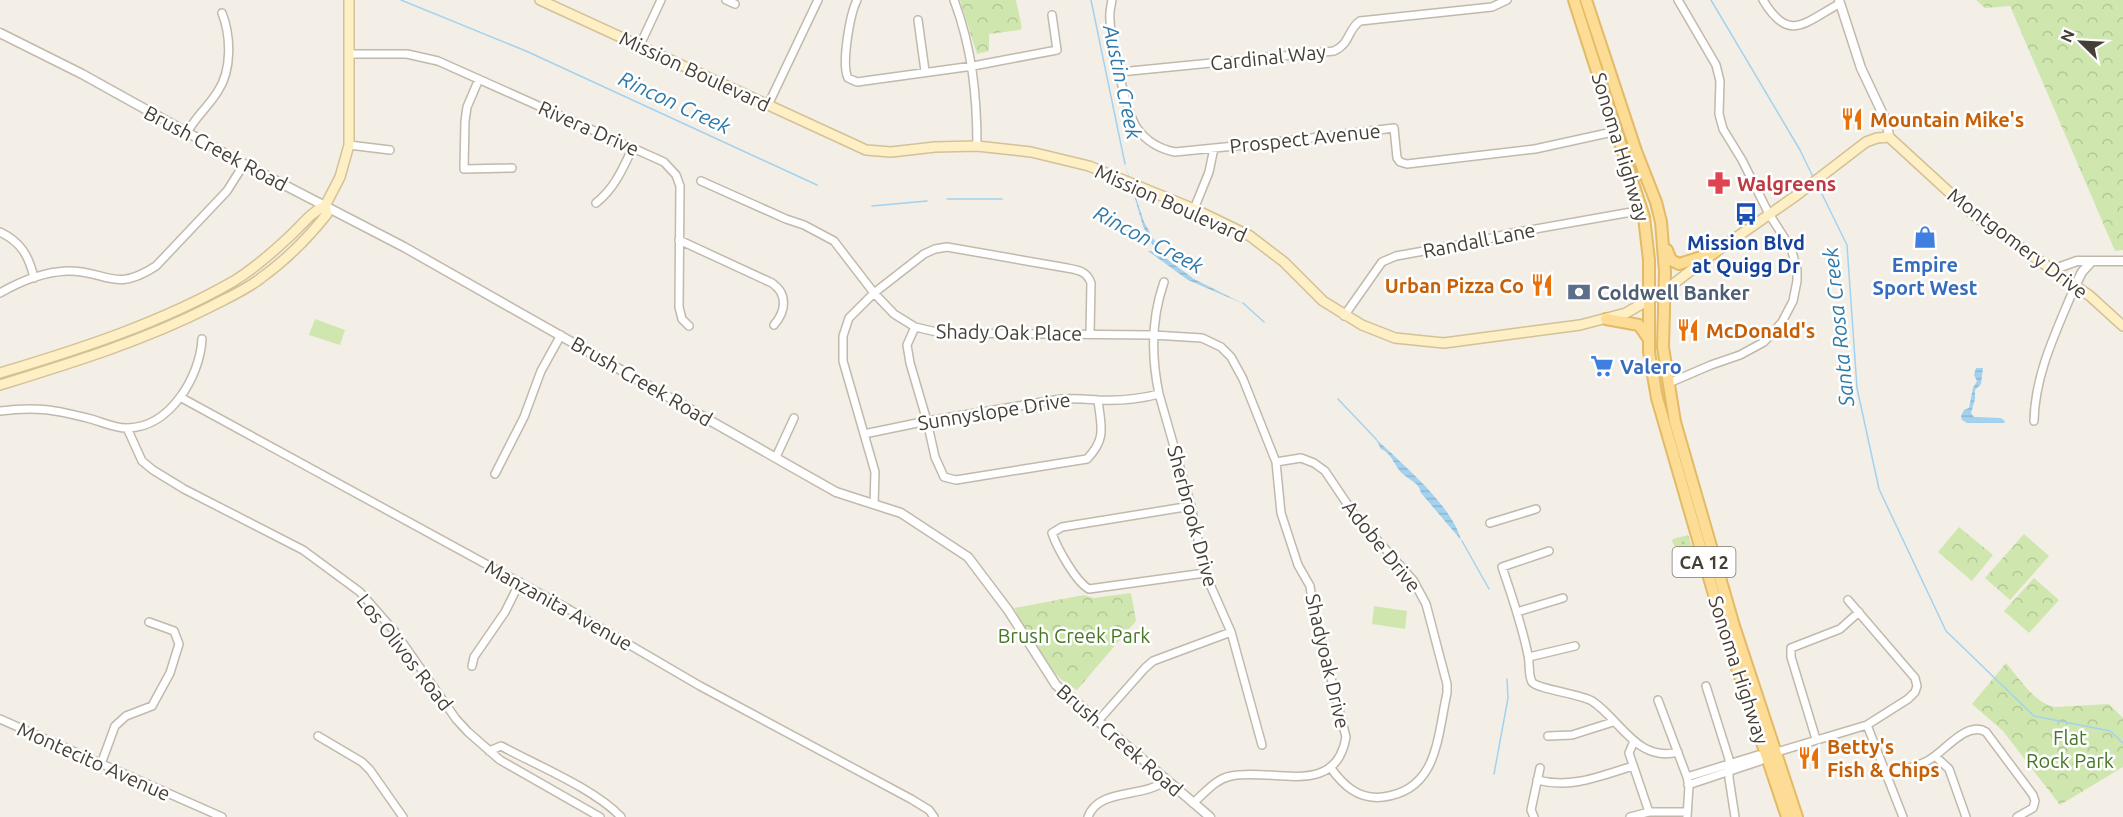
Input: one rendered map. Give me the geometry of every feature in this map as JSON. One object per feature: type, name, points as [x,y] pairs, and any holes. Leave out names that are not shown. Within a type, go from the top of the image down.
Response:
[{"type":"main road","points":[[0,386],[140,339],[182,321],[261,279],[306,239],[327,214],[326,206],[340,177],[349,145],[350,0]]},
{"type":"main road","name":"Mission Boulevard","points":[[540,0],[857,147],[876,152],[977,146],[1048,156],[1089,166],[1194,209],[1260,242],[1284,262],[1323,301],[1344,316],[1369,329],[1395,338],[1444,343],[1564,327],[1606,320],[1626,313],[1664,291],[1800,193],[1866,142],[1889,137]]},
{"type":"main road","name":"Sonoma Highway","points":[[1574,0],[1643,210],[1649,250],[1648,339],[1652,374],[1660,407],[1724,629],[1797,817]]},
{"type":"main road","name":"Sonoma Highway","points":[[1586,0],[1636,151],[1656,202],[1664,241],[1664,347],[1676,422],[1772,754],[1787,817]]},
{"type":"main road","name":"Montgomery Drive","points":[[1889,137],[1974,215],[2106,309],[2123,326]]},
{"type":"main road","points":[[0,373],[136,328],[234,281],[277,249],[314,210],[326,206]]},
{"type":"main road","points":[[1664,241],[1670,258],[1676,263],[1684,263],[1714,253]]},
{"type":"main road","points":[[1606,320],[1639,325],[1648,339]]},
{"type":"street","points":[[640,45],[661,0]]},
{"type":"street","points":[[726,0],[735,4]]},
{"type":"street","points":[[768,105],[818,0]]},
{"type":"street","points":[[857,0],[852,10],[845,68],[848,78],[857,82],[973,66],[1057,50],[1052,15]]},
{"type":"street","points":[[954,0],[973,66],[977,146]]},
{"type":"street","name":"Prospect Avenue","points":[[1112,0],[1110,19],[1130,114],[1136,126],[1148,140],[1175,152],[1394,128],[1397,158],[1407,164],[1535,149],[1617,131]]},
{"type":"street","name":"Cardinal Way","points":[[1120,72],[1334,51],[1346,44],[1352,28],[1360,21],[1492,7],[1507,0]]},
{"type":"street","points":[[1669,383],[1755,348],[1772,335],[1793,301],[1797,281],[1797,270],[1791,248],[1769,214],[1742,160],[1725,135],[1719,114],[1720,81],[1716,65],[1678,0]]},
{"type":"street","points":[[1763,0],[1777,20],[1784,25],[1791,26],[1804,23],[1839,2],[1861,68],[1887,123],[1889,137]]},
{"type":"street","points":[[187,133],[200,112],[218,93],[225,80],[229,41],[222,13]]},
{"type":"street","points":[[918,20],[925,72]]},
{"type":"street","name":"Brush Creek Road","points":[[0,33],[82,74],[244,164],[421,256],[843,495],[907,516],[968,557],[1008,610],[1056,685],[1210,817]]},
{"type":"street","name":"Rivera Drive","points":[[350,54],[407,54],[422,57],[479,79],[664,162],[676,175],[680,186],[679,307],[682,319],[688,326]]},
{"type":"street","points":[[479,79],[467,107],[464,168],[512,168]]},
{"type":"street","points":[[349,145],[390,150]]},
{"type":"street","points":[[596,203],[607,194],[618,178],[633,147]]},
{"type":"street","points":[[1194,209],[1212,165],[1214,148]]},
{"type":"street","points":[[0,293],[34,278],[66,271],[115,280],[143,275],[156,266],[227,191],[244,164]]},
{"type":"street","name":"Shady Oak Place","points":[[700,181],[804,225],[834,241],[874,293],[894,314],[915,327],[941,333],[1153,335]]},
{"type":"street","name":"Randall Lane","points":[[1344,316],[1382,262],[1396,256],[1643,210]]},
{"type":"street","points":[[0,232],[24,251],[30,260],[34,278]]},
{"type":"street","points":[[679,240],[781,289],[783,312],[774,325]]},
{"type":"street","points":[[874,504],[875,472],[843,361],[843,336],[849,318],[874,293],[924,254],[947,247],[1083,271],[1089,277],[1091,284],[1090,334]]},
{"type":"street","points":[[2052,270],[2077,261],[2123,261]]},
{"type":"street","points":[[2034,421],[2034,398],[2045,361],[2075,286],[2082,272],[2091,262]]},
{"type":"street","name":"Sherbrook Drive","points":[[1164,282],[1154,321],[1153,335],[1159,394],[1191,506],[1205,573],[1231,632],[1262,746]]},
{"type":"street","points":[[915,327],[907,345],[910,363],[935,457],[944,477],[956,480],[1087,459],[1098,448],[1101,434],[1098,400]]},
{"type":"street","points":[[495,474],[524,417],[541,372],[561,335]]},
{"type":"street","name":"Shadyoak Drive","points":[[1153,335],[1203,338],[1221,347],[1231,357],[1243,379],[1276,462],[1281,513],[1298,565],[1310,586],[1313,608],[1346,730],[1342,754],[1338,763],[1330,767]]},
{"type":"street","points":[[0,411],[48,408],[127,428],[147,423],[169,410],[180,398],[197,368],[202,339]]},
{"type":"street","name":"Sunnyslope Drive","points":[[864,434],[1061,399],[1142,398],[1159,394]]},
{"type":"street","name":"Manzanita Avenue","points":[[180,398],[519,582],[700,686],[911,799],[929,810],[934,817]]},
{"type":"street","points":[[776,457],[794,418]]},
{"type":"street","name":"Los Olivos Road","points":[[127,428],[142,461],[153,470],[184,489],[303,550],[360,592],[395,632],[456,719],[489,751],[600,817]]},
{"type":"street","name":"Adobe Drive","points":[[1276,462],[1301,458],[1325,471],[1354,514],[1413,580],[1426,604],[1447,684],[1447,693],[1432,757],[1426,772],[1414,787],[1399,794],[1383,797],[1362,795],[1347,787],[1330,767]]},
{"type":"street","points":[[1191,506],[1062,527],[1052,533],[1080,582],[1089,589],[1205,573]]},
{"type":"street","points":[[1491,523],[1536,509]]},
{"type":"street","points":[[1549,551],[1502,567],[1529,657],[1531,680],[1536,685],[1591,700],[1634,741],[1654,752],[1666,755],[1678,752]]},
{"type":"street","points":[[472,666],[474,657],[505,612],[519,582]]},
{"type":"street","points":[[1516,612],[1563,598]]},
{"type":"street","points":[[1688,781],[1729,769],[1758,755],[1772,754],[1867,725],[1908,699],[1915,692],[1916,678],[1848,600]]},
{"type":"street","points":[[1816,739],[1793,664],[1791,648],[1840,629],[1859,612]]},
{"type":"street","points":[[102,764],[115,726],[126,716],[152,706],[170,673],[179,644],[174,631],[148,622]]},
{"type":"street","points":[[1098,721],[1144,668],[1153,662],[1231,632]]},
{"type":"street","points":[[1529,657],[1575,646]]},
{"type":"street","points":[[1706,686],[1729,769],[1735,817]]},
{"type":"street","points":[[1630,817],[1648,812],[1686,815],[1688,781],[1658,700]]},
{"type":"street","name":"Montecito Avenue","points":[[0,719],[222,817]]},
{"type":"street","points":[[1548,736],[1572,735],[1613,722]]},
{"type":"street","points":[[1867,725],[1903,817]]},
{"type":"street","points":[[1887,774],[1924,763],[1947,744],[1975,728],[1986,732],[2033,795],[2035,801],[2033,808],[2017,817]]},
{"type":"street","points":[[318,736],[362,762],[403,817]]},
{"type":"street","points":[[1634,741],[1629,753],[1648,812]]},
{"type":"street","points":[[489,751],[501,746],[590,793],[610,805],[621,817]]},
{"type":"street","points":[[1935,756],[1949,769],[1966,817]]},
{"type":"street","points":[[1537,780],[1554,784],[1578,782],[1633,766]]},
{"type":"street","points":[[1193,803],[1218,781],[1232,776],[1299,778],[1318,774],[1330,767]]},
{"type":"street","points":[[1534,817],[1531,810],[1540,768]]},
{"type":"street","points":[[1088,817],[1100,802],[1108,798],[1157,787],[1166,780]]},
{"type":"green space","points":[[960,0],[1016,0],[1022,28],[989,34],[989,51],[977,54]]},
{"type":"green space","points":[[1976,0],[2123,0],[2123,250],[2115,251],[2010,6],[1985,8]]},
{"type":"green space","points":[[315,319],[345,330],[340,345],[309,335]]},
{"type":"green space","points":[[1959,527],[1993,555],[1972,581],[1938,552]]},
{"type":"green space","points":[[2024,534],[2049,556],[2010,600],[1985,578]]},
{"type":"green space","points":[[1688,535],[1697,562],[1681,568],[1677,560],[1689,555],[1687,547],[1676,549],[1672,541]]},
{"type":"green space","points":[[2034,578],[2059,600],[2029,633],[2004,611]]},
{"type":"green space","name":"Brush Creek Park","points":[[1131,593],[1136,621],[1077,690],[1067,684],[1048,665],[1014,608],[1084,595],[1094,598]]},
{"type":"green space","points":[[1374,606],[1407,611],[1405,629],[1372,624]]},
{"type":"green space","name":"Flat Rock Park","points":[[2006,663],[2028,690],[2047,705],[2055,707],[2109,704],[2123,718],[2123,767],[2060,805],[2003,731],[1972,704]]},
{"type":"water","points":[[1125,164],[1144,222],[1164,257],[1194,279],[1244,304],[1188,280],[1148,251],[1156,252],[1143,226]]},
{"type":"water","points":[[1976,368],[1983,368],[1981,384],[1975,390],[1971,413],[1974,417],[2001,418],[2005,421],[2004,423],[1967,423],[1962,420],[1961,416],[1964,410],[1969,408],[1973,388],[1977,381],[1974,375]]},
{"type":"water","points":[[1375,438],[1437,499],[1456,527],[1461,540],[1421,493],[1417,484],[1401,472],[1388,454],[1381,449]]},
{"type":"waterway","name":"Rincon Creek","points":[[401,0],[526,51],[817,185]]},
{"type":"waterway","name":"Austin Creek","points":[[1091,0],[1125,164]]},
{"type":"waterway","name":"Santa Rosa Creek","points":[[1711,0],[1800,150],[1814,179]]},
{"type":"waterway","name":"Santa Rosa Creek","points":[[1818,186],[1847,245],[1857,388],[1879,489],[1946,631],[2034,716],[2110,731],[2123,743]]},
{"type":"waterway","name":"Rincon Creek","points":[[947,199],[1002,199]]},
{"type":"waterway","name":"Rincon Creek","points":[[872,206],[927,201]]},
{"type":"waterway","name":"Rincon Creek","points":[[1243,303],[1264,322]]},
{"type":"waterway","name":"Rincon Creek","points":[[1338,399],[1376,439]]},
{"type":"waterway","name":"Rincon Creek","points":[[1462,541],[1489,589]]},
{"type":"waterway","name":"Rincon Creek","points":[[1494,774],[1508,698],[1507,679]]},
{"type":"place","name":"Mountain Mike's","points":[[1852,119]]},
{"type":"place","name":"Walgreens","points":[[1719,183]]},
{"type":"place","name":"Mission Blvd at Quigg Dr","points":[[1746,214]]},
{"type":"place","name":"Empire Sport West","points":[[1925,237]]},
{"type":"place","name":"Urban Pizza Co","points":[[1542,285]]},
{"type":"place","name":"Coldwell Banker","points":[[1579,292]]},
{"type":"place","name":"McDonald's","points":[[1688,330]]},
{"type":"place","name":"Valero","points":[[1602,366]]},
{"type":"place","name":"Betty's Fish & Chips","points":[[1809,758]]}]
